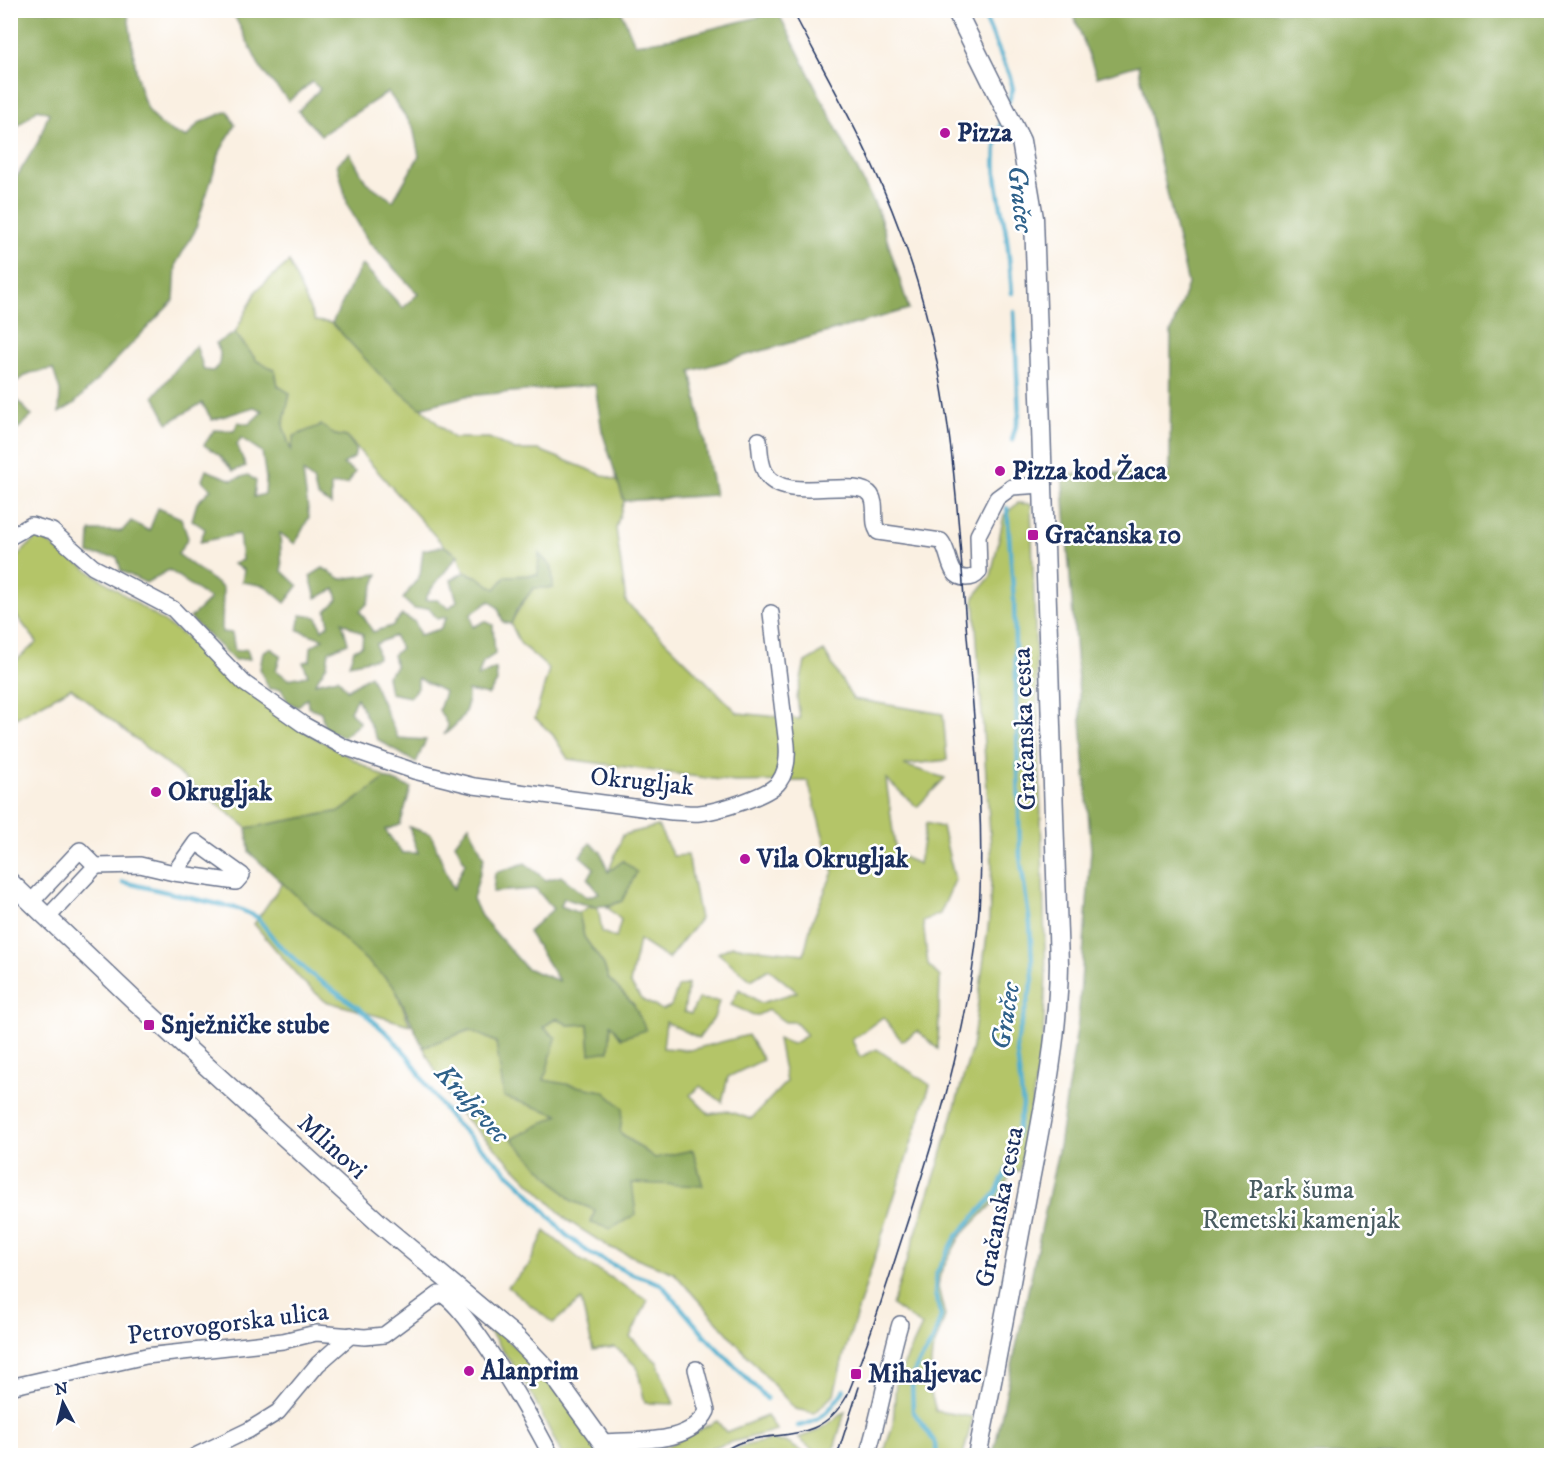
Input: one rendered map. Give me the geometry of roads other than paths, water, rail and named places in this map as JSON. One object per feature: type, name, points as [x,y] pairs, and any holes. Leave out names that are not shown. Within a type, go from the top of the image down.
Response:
[{"type":"main road","name":"Gračanska cesta","points":[[956,10],[1012,121],[1024,153],[1034,218],[1059,964],[1057,1025],[1047,1096],[1003,1332],[977,1455]]},
{"type":"main road","name":"Mlinovi","points":[[10,882],[49,916],[135,1001],[379,1223],[518,1338],[557,1380],[608,1448]]},
{"type":"street","points":[[759,440],[764,472],[774,483],[795,489],[853,489],[867,492],[873,499],[875,526],[878,532],[941,541],[946,548],[952,570],[958,577],[963,578],[970,578],[978,573],[978,535],[997,498],[1012,487],[1043,485]]},
{"type":"street","name":"Okrugljak","points":[[10,537],[31,525],[52,531],[93,567],[180,615],[244,683],[304,725],[344,747],[414,771],[474,786],[672,812],[704,813],[717,809],[762,794],[778,784],[783,776],[787,745],[771,613]]},
{"type":"street","points":[[32,901],[80,850],[96,866]]},
{"type":"street","points":[[49,916],[96,866],[140,865],[174,873]]},
{"type":"street","name":"Petrovogorska ulica","points":[[10,1387],[146,1356],[283,1341],[316,1333],[365,1337],[384,1335],[440,1294],[445,1294],[516,1390],[551,1455]]},
{"type":"street","points":[[867,1455],[880,1413],[889,1361],[900,1324]]},
{"type":"street","points":[[195,1455],[249,1430],[278,1412],[318,1364],[351,1335]]},
{"type":"street","points":[[608,1448],[667,1437],[697,1425],[707,1411],[696,1369]]},
{"type":"waterway","name":"Gračec","points":[[982,10],[1010,77],[1013,89],[1008,103]]},
{"type":"waterway","name":"Gračec","points":[[1003,116],[995,158],[999,199],[1008,244],[1012,293]]},
{"type":"waterway","name":"Gračec","points":[[1012,440],[1019,415],[1014,312]]},
{"type":"waterway","name":"Gračec","points":[[938,1456],[934,1441],[913,1411],[912,1381],[916,1368],[933,1341],[941,1316],[935,1294],[936,1274],[956,1237],[996,1193],[1010,1163],[1023,1106],[1016,1045],[1033,980],[1030,924],[1020,857],[1014,601],[1007,508]]},
{"type":"waterway","name":"Kraljevec","points":[[123,882],[239,909],[257,917],[277,943],[309,973],[360,1009],[390,1036],[408,1056],[452,1120],[525,1189],[565,1234],[588,1252],[627,1272],[661,1284],[705,1336],[767,1399]]},
{"type":"waterway","points":[[798,1426],[813,1422],[825,1414],[844,1390]]},
{"type":"tram line","points":[[718,1456],[734,1445],[802,1432],[818,1426],[833,1415],[847,1396],[891,1273],[950,1080],[967,1003],[978,924],[980,802],[957,505],[938,367],[915,276],[889,202],[850,119],[792,10]]},
{"type":"tram line","points":[[837,1456],[859,1387]]},
{"type":"place","name":"Pizza","points":[[945,133]]},
{"type":"place","name":"Pizza kod Žaca","points":[[1000,471]]},
{"type":"place","name":"Gračanska 10","points":[[1033,535]]},
{"type":"place","name":"Okrugljak","points":[[156,792]]},
{"type":"place","name":"Vila Okrugljak","points":[[745,859]]},
{"type":"place","name":"Snježničke stube","points":[[149,1025]]},
{"type":"place","name":"Alanprim","points":[[469,1371]]},
{"type":"place","name":"Mihaljevac","points":[[856,1374]]},
{"type":"park label","name":"Park šuma Remetski kamenjak","points":[[1301,1205]]}]
